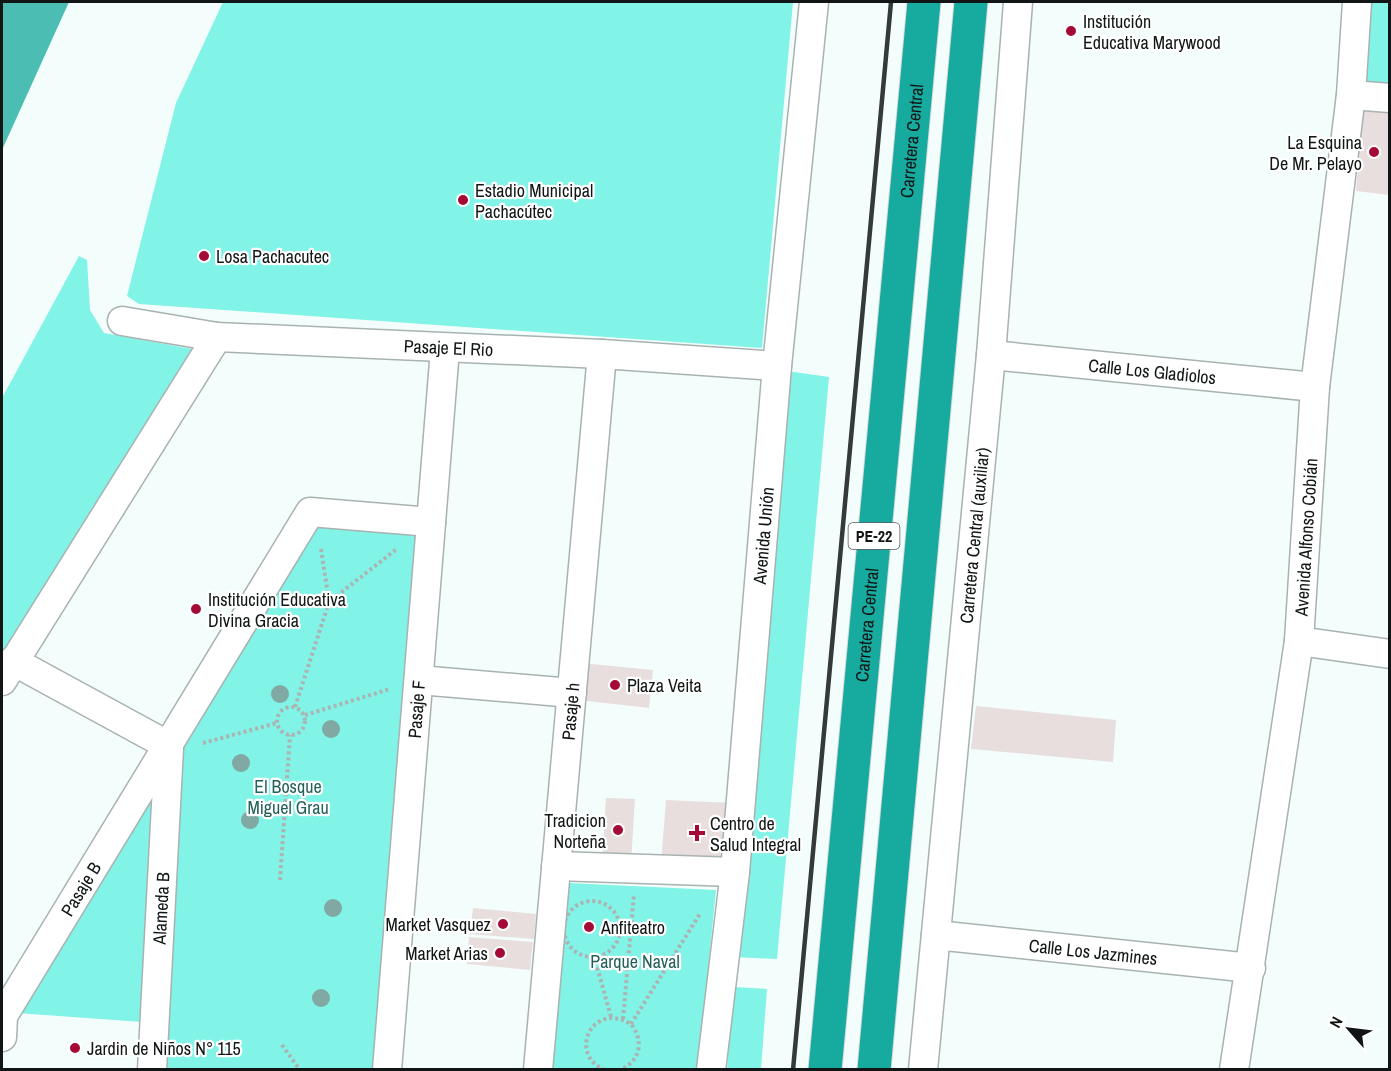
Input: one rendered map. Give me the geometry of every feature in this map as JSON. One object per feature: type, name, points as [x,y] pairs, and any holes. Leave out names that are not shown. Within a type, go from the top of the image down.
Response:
[{"type":"highway","name":"Carretera Central","points":[[825,1070],[924,2]]},
{"type":"highway","name":"PE-22","points":[[874,1070],[971,2]]},
{"type":"street","name":"Avenida Unión","points":[[711,1070],[735,872],[777,366],[814,2]]},
{"type":"street","name":"Carretera Central (auxiliar)","points":[[923,1070],[991,355],[1018,2]]},
{"type":"street","name":"Avenida Alfonso Cobián","points":[[1234,1070],[1299,641],[1315,387],[1351,95],[1357,2]]},
{"type":"street","points":[[1351,95],[1389,98]]},
{"type":"street","name":"Pasaje El Rio","points":[[122,321],[217,337],[445,349],[602,354],[777,366]]},
{"type":"street","points":[[181,746],[7,671],[217,337]]},
{"type":"street","name":"Pasaje F","points":[[387,1070],[406,684],[431,522],[445,349]]},
{"type":"street","name":"Pasaje h","points":[[538,1070],[602,354]]},
{"type":"street","name":"Calle Los Gladiolos","points":[[991,355],[1315,387]]},
{"type":"street","name":"Pasaje B","points":[[2,1037],[3,1016],[181,746],[310,512],[431,522]]},
{"type":"street","points":[[1299,641],[1389,654]]},
{"type":"street","points":[[406,684],[572,693]]},
{"type":"street","name":"Alameda B","points":[[152,1070],[181,746]]},
{"type":"street","points":[[556,866],[735,872]]},
{"type":"street","name":"Calle Los Jazmines","points":[[936,935],[1251,968]]},
{"type":"path","points":[[295,707],[329,602],[319,538]]},
{"type":"path","points":[[329,602],[407,541]]},
{"type":"path","points":[[304,715],[406,684]]},
{"type":"path","points":[[295,707],[304,715]]},
{"type":"path","points":[[295,707],[281,710],[277,723],[281,731],[290,735],[303,729],[304,715]]},
{"type":"path","points":[[181,746],[277,723]]},
{"type":"path","points":[[280,880],[290,735]]},
{"type":"path","points":[[623,1019],[634,887]]},
{"type":"path","points":[[567,917],[577,905],[588,902],[605,904],[614,912],[620,928],[617,940],[606,953],[594,956],[584,955],[571,947],[565,931],[568,906]]},
{"type":"path","points":[[631,1023],[702,910]]},
{"type":"path","points":[[594,956],[611,1017]]},
{"type":"path","points":[[602,1069],[589,1058],[586,1041],[588,1033],[598,1021],[611,1017],[631,1023],[636,1030],[639,1048],[631,1064],[623,1069]]},
{"type":"path","points":[[282,1045],[300,1070]]},
{"type":"green space","name":"Estadio Municipal Pachacútec","points":[[223,2],[793,2],[762,348],[139,304],[127,296],[176,103]]},
{"type":"green space","points":[[1369,2],[1389,2],[1389,88],[1362,85]]},
{"type":"green space","points":[[79,256],[87,260],[90,310],[104,333],[192,349],[2,658],[2,398]]},
{"type":"green space","points":[[787,371],[829,377],[777,959],[735,957]]},
{"type":"green space","name":"El Bosque Miguel Grau","points":[[317,527],[416,535],[376,1069],[164,1070],[182,749]]},
{"type":"green space","points":[[156,782],[142,1022],[17,1013]]},
{"type":"green space","name":"Parque Naval","points":[[568,883],[716,890],[698,1069],[553,1070]]},
{"type":"green space","points":[[733,987],[767,989],[761,1069],[727,1070]]},
{"type":"shaded area","points":[[2,2],[69,2],[2,150]]},
{"type":"building","name":"La Esquina De Mr. Pelayo","points":[[1362,109],[1390,112],[1390,195],[1356,191]]},
{"type":"building","name":"Plaza Veita","points":[[581,663],[653,670],[649,708],[578,700]]},
{"type":"building","points":[[976,706],[1116,720],[1113,762],[971,749]]},
{"type":"building","name":"Tradicion Norteña","points":[[606,798],[635,799],[631,863],[602,861]]},
{"type":"building","name":"Centro de Salud Integral","points":[[666,800],[734,803],[729,866],[661,863]]},
{"type":"building","name":"Market Vasquez","points":[[473,908],[536,914],[534,939],[470,934]]},
{"type":"building","name":"Market Arias","points":[[469,937],[533,942],[530,970],[467,964]]},
{"type":"railway","points":[[793,1070],[891,2]]},
{"type":"place","name":"Institución Educativa Marywood","points":[[1071,31]]},
{"type":"place","name":"La Esquina De Mr. Pelayo","points":[[1374,152]]},
{"type":"place","name":"Estadio Municipal Pachacútec","points":[[463,200]]},
{"type":"place","name":"Losa Pachacutec","points":[[204,256]]},
{"type":"place","name":"Institución Educativa Divina Gracia","points":[[196,609]]},
{"type":"place","name":"Plaza Veita","points":[[615,685]]},
{"type":"place","name":"Tradicion Norteña","points":[[618,830]]},
{"type":"place","name":"Centro de Salud Integral","points":[[697,833]]},
{"type":"place","name":"Market Vasquez","points":[[503,924]]},
{"type":"place","name":"Anfiteatro","points":[[589,927]]},
{"type":"place","name":"Market Arias","points":[[500,953]]},
{"type":"place","name":"Jardin de Niños N° 115","points":[[75,1048]]}]
